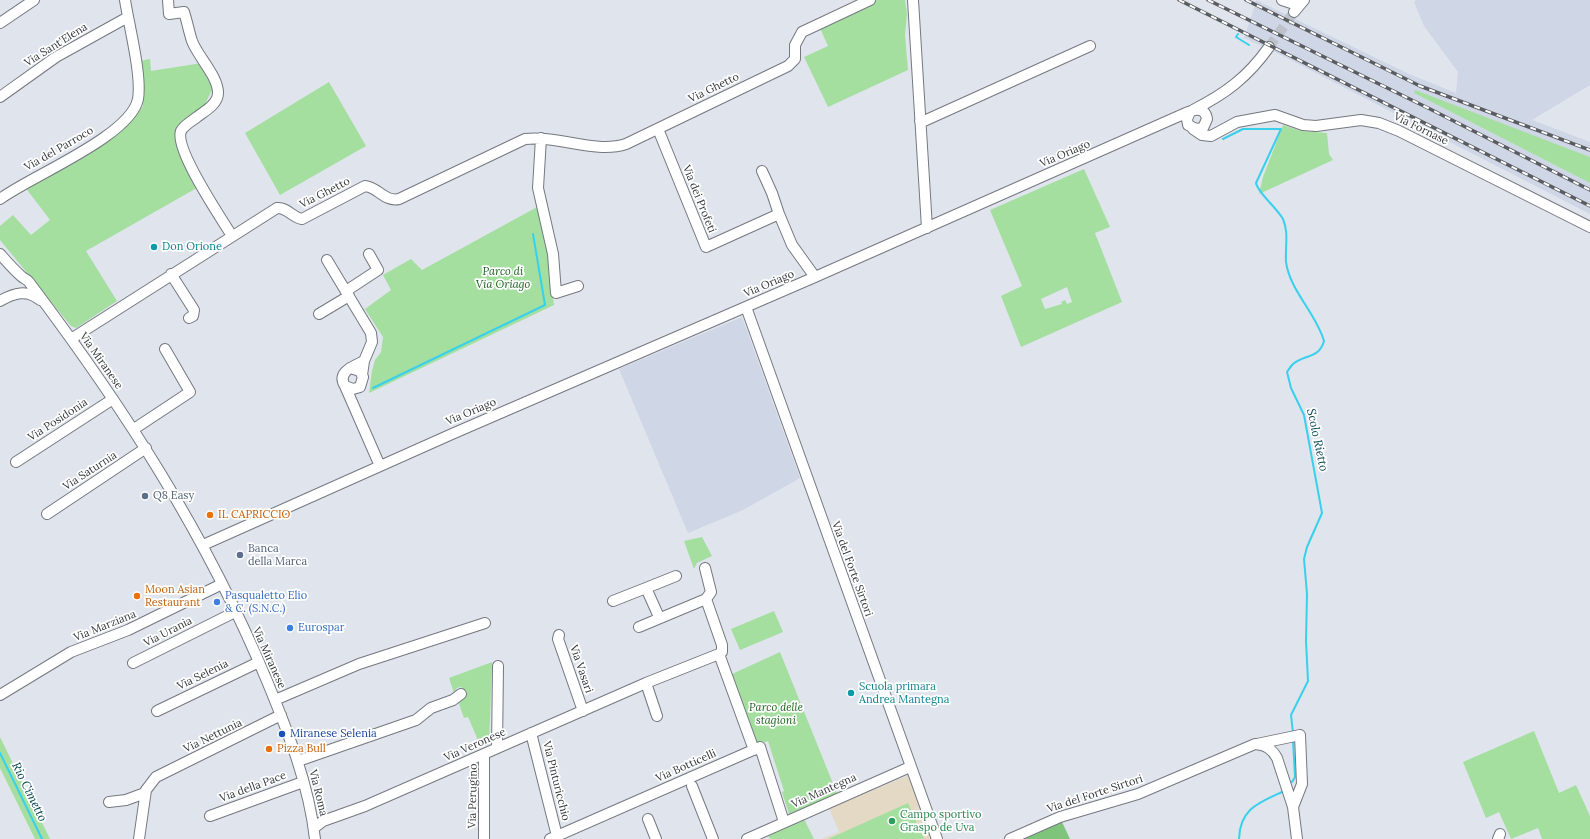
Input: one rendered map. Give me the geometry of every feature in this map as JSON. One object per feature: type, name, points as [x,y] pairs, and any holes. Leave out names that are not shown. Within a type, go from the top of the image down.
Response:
[{"type":"street","points":[[0,23],[34,0]]},
{"type":"street","name":"Via del Parroco","points":[[0,199],[29,180],[83,152],[123,122],[132,112],[137,103],[138,94],[136,65],[125,0]]},
{"type":"street","points":[[168,0],[169,14],[184,12],[192,42],[218,90],[217,98],[214,103],[185,126],[181,131],[180,140],[200,184],[232,236]]},
{"type":"street","name":"Via Ghetto","points":[[71,338],[278,208],[283,208],[296,217],[302,219],[365,186],[370,187],[387,198],[399,199],[525,139],[541,138],[609,147],[626,144],[788,66],[795,59],[794,45],[802,32],[870,0]]},
{"type":"street","points":[[913,0],[927,228]]},
{"type":"street","points":[[1282,0],[1291,2],[1293,0]]},
{"type":"street","points":[[1294,12],[1304,0]]},
{"type":"street","name":"Via Sant'Elena","points":[[0,97],[56,57],[128,17]]},
{"type":"street","points":[[920,121],[924,121],[1090,46]]},
{"type":"street","name":"Via Oriago","points":[[202,545],[1192,111],[1212,101],[1244,76],[1269,47]]},
{"type":"street","name":"Via Oriago","points":[[1166,122],[1184,122],[1191,127],[1200,129],[1205,126],[1206,114],[1212,101]]},
{"type":"street","points":[[1191,127],[1187,116],[1192,111],[1201,110],[1216,124],[1228,126]]},
{"type":"street","name":"Via Fornase","points":[[1191,127],[1206,136],[1211,136],[1228,126],[1250,118],[1275,115],[1303,125],[1316,126],[1361,120],[1379,123],[1392,127],[1590,227]]},
{"type":"street","name":"Via dei Profeti","points":[[658,129],[706,247],[779,214]]},
{"type":"street","points":[[541,138],[538,188],[553,254],[556,294],[578,286]]},
{"type":"street","points":[[762,171],[792,245],[815,277]]},
{"type":"street","name":"Via Miranese","points":[[0,254],[13,269],[23,287],[39,295],[71,338],[146,448],[202,545],[222,584],[259,662],[287,731]]},
{"type":"street","points":[[319,314],[378,270],[369,254]]},
{"type":"street","points":[[327,260],[372,336],[372,342],[364,360],[362,374],[363,381],[354,397],[356,412]]},
{"type":"street","points":[[171,274],[194,310],[193,316],[189,318]]},
{"type":"street","points":[[3,299],[23,287]]},
{"type":"street","name":"Via del Forte Sirtori","points":[[746,307],[937,839]]},
{"type":"street","points":[[134,429],[190,392],[165,349]]},
{"type":"street","points":[[364,360],[343,374],[342,381],[380,466]]},
{"type":"street","points":[[350,368],[357,369],[362,374]]},
{"type":"street","points":[[345,386],[353,389],[360,386]]},
{"type":"street","name":"Via Posidonia","points":[[16,462],[113,399]]},
{"type":"street","name":"Via Saturnia","points":[[47,514],[146,448]]},
{"type":"street","points":[[639,627],[659,617],[706,599],[711,592],[705,568]]},
{"type":"street","points":[[614,601],[676,576]]},
{"type":"street","name":"Via Marziana","points":[[0,695],[71,652],[128,630],[222,584]]},
{"type":"street","points":[[646,588],[659,617]]},
{"type":"street","points":[[706,599],[722,645],[722,652],[719,654],[754,750],[760,747],[784,822]]},
{"type":"street","name":"Via Urania","points":[[133,663],[235,612]]},
{"type":"street","points":[[275,700],[359,664],[485,623]]},
{"type":"street","name":"Via Vasari","points":[[559,635],[558,639],[582,711]]},
{"type":"street","name":"Via Veronese","points":[[314,828],[323,821],[365,806],[646,683],[719,654]]},
{"type":"street","name":"Via Selenia","points":[[157,711],[259,662]]},
{"type":"street","points":[[497,748],[498,666]]},
{"type":"street","points":[[646,683],[657,716]]},
{"type":"street","points":[[298,761],[416,720],[432,708],[453,700],[461,694]]},
{"type":"street","name":"Via Nettunia","points":[[145,792],[156,777],[281,715]]},
{"type":"street","name":"Via Roma","points":[[287,731],[298,761],[314,828],[315,839]]},
{"type":"street","name":"Via Pinturicchio","points":[[531,733],[554,838]]},
{"type":"street","name":"Via del Forte Sirtori","points":[[1010,839],[1060,816],[1138,794],[1255,744],[1295,736],[1302,784],[1293,807]]},
{"type":"street","name":"Via del Forte Sirtori","points":[[1255,744],[1263,745],[1274,751],[1293,807],[1297,839]]},
{"type":"street","name":"Via Botticelli","points":[[554,838],[754,750]]},
{"type":"street","name":"Via Perugino","points":[[484,754],[484,839]]},
{"type":"street","name":"Via Mantegna","points":[[747,839],[910,767]]},
{"type":"street","name":"Via della Pace","points":[[210,816],[303,782]]},
{"type":"street","points":[[692,786],[713,839]]},
{"type":"street","points":[[109,802],[126,800],[145,792]]},
{"type":"street","points":[[139,839],[145,792]]},
{"type":"street","points":[[648,819],[656,839]]},
{"type":"shaded area","points":[[1256,0],[1409,74],[1456,93],[1458,72],[1424,26],[1414,2],[1416,0],[1590,0],[1590,85],[1532,120],[1590,142],[1590,157],[1415,91],[1414,93],[1590,183],[1590,214],[1277,53],[1244,38]]},
{"type":"shaded area","points":[[742,317],[800,478],[743,510],[688,533],[619,369]]},
{"type":"shaded area","points":[[907,776],[910,777],[932,839],[821,839],[839,832],[829,808]]},
{"type":"green space","points":[[874,0],[905,0],[907,14],[905,35],[908,70],[828,107],[804,57],[828,46],[819,26]]},
{"type":"green space","points":[[150,59],[151,71],[202,63],[213,88],[206,102],[207,106],[179,132],[202,185],[86,251],[117,301],[76,328],[71,326],[0,240],[0,226],[13,215],[31,235],[50,220],[25,187],[85,157],[126,127],[143,106],[139,61]]},
{"type":"green space","points":[[329,82],[366,146],[280,195],[245,133]]},
{"type":"green space","points":[[1415,90],[1590,157],[1590,183],[1414,93]]},
{"type":"green space","points":[[1283,125],[1301,131],[1327,133],[1329,154],[1333,160],[1259,194],[1263,177]]},
{"type":"green space","points":[[1084,169],[1110,227],[1095,233],[1122,302],[1021,347],[1001,296],[1022,286],[990,210]],"holes":[[[1067,287],[1072,302],[1067,304],[1065,300],[1061,302],[1062,304],[1045,309],[1041,299]]]},
{"type":"green space","name":"Parco di Via Oriago","points":[[539,206],[544,223],[554,305],[369,393],[372,371],[375,360],[381,352],[383,337],[365,309],[391,290],[383,275],[411,259],[422,270]]},
{"type":"green space","points":[[702,537],[712,556],[697,563],[694,569],[684,541]]},
{"type":"green space","points":[[774,611],[783,632],[740,650],[731,629]]},
{"type":"green space","name":"Parco delle stagioni","points":[[780,652],[838,796],[802,812],[800,809],[789,814],[782,792],[784,791],[768,741],[758,745],[732,674]]},
{"type":"green space","points":[[492,662],[489,744],[481,747],[468,717],[464,718],[458,701],[465,698],[467,692],[461,687],[457,688],[454,693],[449,678]]},
{"type":"green space","points":[[1534,731],[1559,793],[1576,785],[1590,816],[1590,839],[1542,839],[1538,828],[1511,839],[1499,812],[1486,818],[1463,762]]},
{"type":"green space","points":[[0,737],[50,839],[35,839],[0,768]]},
{"type":"green space","name":"Campo sportivo Graspo de Uva","points":[[908,803],[924,839],[828,839]]},
{"type":"green space","points":[[804,819],[814,839],[770,839],[768,835]]},
{"type":"green space","points":[[1056,820],[1062,822],[1070,839],[1017,839]]},
{"type":"waterway","name":"Scolo Rietto","points":[[1238,34],[1236,37],[1249,45]]},
{"type":"waterway","name":"Scolo Rietto","points":[[1223,139],[1243,129],[1281,129],[1256,183],[1257,187],[1283,219],[1286,230],[1286,262],[1288,273],[1292,283],[1315,321],[1324,341],[1319,351],[1293,364],[1287,372],[1291,388],[1304,415],[1322,513],[1307,547],[1304,559],[1307,594],[1306,641],[1308,681],[1291,715],[1293,733]]},
{"type":"waterway","points":[[373,388],[545,305],[533,234]]},
{"type":"waterway","name":"Scolo Rietto","points":[[1292,782],[1295,777],[1293,740]]},
{"type":"waterway","name":"Rio Cimetto","points":[[0,753],[42,839]]},
{"type":"waterway","name":"Scolo Rietto","points":[[1239,839],[1243,821],[1252,808],[1282,792]]},
{"type":"tunnel","points":[[1269,47],[1294,12]]},
{"type":"railway","points":[[1179,0],[1590,206]]},
{"type":"railway","points":[[1208,0],[1428,108],[1590,190]]},
{"type":"railway","points":[[1246,0],[1420,86],[1590,150]]},
{"type":"place","name":"Don Orione","points":[[154,247]]},
{"type":"place","name":"Q8 Easy","points":[[145,496]]},
{"type":"place","name":"IL CAPRICCIO","points":[[210,515]]},
{"type":"place","name":"Banca della Marca","points":[[240,555]]},
{"type":"place","name":"Moon Asian Restaurant","points":[[137,596]]},
{"type":"place","name":"Pasqualetto Elio & C. (S.N.C.)","points":[[217,602]]},
{"type":"place","name":"Eurospar","points":[[290,628]]},
{"type":"place","name":"Scuola primara Andrea Mantegna","points":[[851,693]]},
{"type":"place","name":"Miranese Selenia","points":[[282,734]]},
{"type":"place","name":"Pizza Bull","points":[[269,749]]},
{"type":"place","name":"Campo sportivo Graspo de Uva","points":[[892,821]]}]
